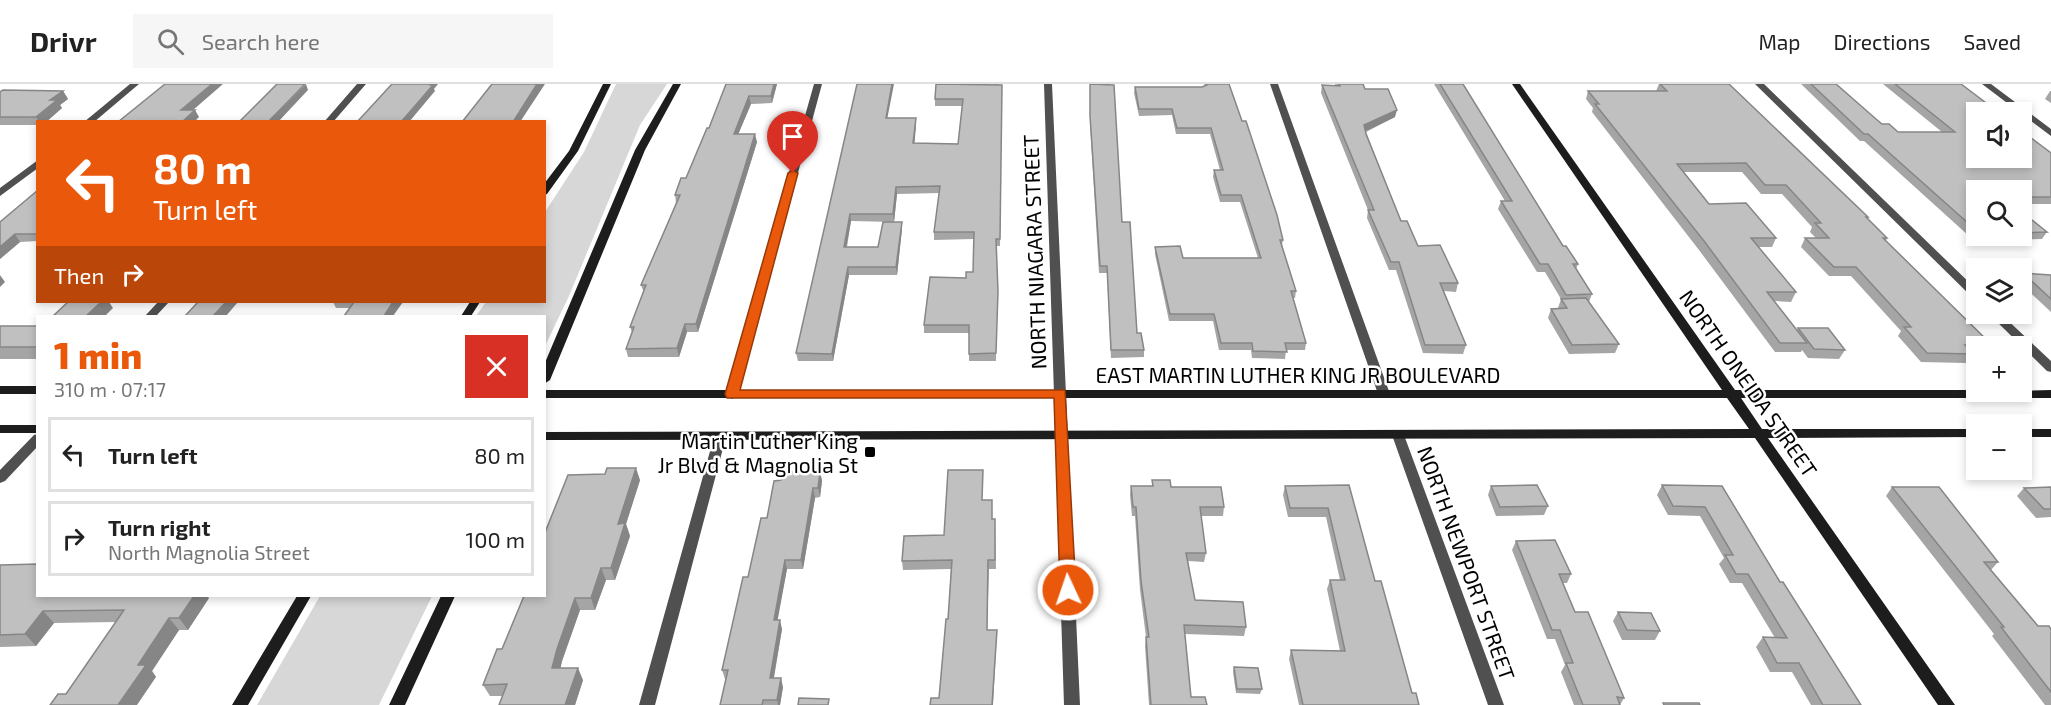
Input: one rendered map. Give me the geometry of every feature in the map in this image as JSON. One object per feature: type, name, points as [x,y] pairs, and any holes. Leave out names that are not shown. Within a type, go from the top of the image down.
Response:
[{"type":"main road","points":[[546,189],[573,151],[606,84]]},
{"type":"main road","points":[[546,375],[640,150],[677,84]]},
{"type":"main road","name":"NORTH ONEIDA STREET","points":[[1516,84],[1947,705]]},
{"type":"main road","points":[[0,390],[36,390]]},
{"type":"main road","name":"EAST MARTIN LUTHER KING JR BOULEVARD","points":[[546,394],[2051,394]]},
{"type":"main road","points":[[0,429],[36,429]]},
{"type":"main road","points":[[546,436],[1966,433]]},
{"type":"main road","points":[[2032,433],[2051,433]]},
{"type":"main road","points":[[240,705],[303,597]]},
{"type":"main road","points":[[398,705],[447,597]]},
{"type":"street","points":[[90,120],[135,84]]},
{"type":"street","points":[[330,120],[362,84]]},
{"type":"street","points":[[732,394],[818,84]]},
{"type":"street","name":"NORTH NIAGARA STREET","points":[[1048,84],[1072,705]]},
{"type":"street","points":[[1274,84],[1384,394]]},
{"type":"street","points":[[1759,84],[1966,285]]},
{"type":"street","points":[[1986,84],[2051,133]]},
{"type":"street","points":[[0,193],[36,165]]},
{"type":"street","points":[[151,315],[163,303]]},
{"type":"street","points":[[2005,324],[2051,368]]},
{"type":"street","name":"NORTH NEWPORT STREET","points":[[1398,435],[1496,705]]},
{"type":"street","points":[[647,705],[720,437]]},
{"type":"street","points":[[0,478],[36,440]]},
{"type":"shaded area","points":[[616,84],[667,84],[640,125],[569,296],[546,344],[546,315],[477,315],[485,303],[546,303],[546,210],[584,152]]},
{"type":"shaded area","points":[[319,597],[432,597],[379,705],[257,705]]},
{"type":"building","points":[[165,84],[212,84],[181,110],[195,110],[184,120],[120,120]]},
{"type":"building","points":[[277,84],[305,84],[270,120],[241,120]]},
{"type":"building","points":[[392,84],[433,85],[403,120],[359,120]]},
{"type":"building","points":[[492,84],[537,84],[514,120],[464,120]]},
{"type":"building","points":[[726,84],[774,84],[771,96],[749,96],[734,134],[755,134],[696,324],[685,324],[677,348],[626,349],[634,327],[630,327],[646,285],[641,285],[680,195],[675,195],[681,178],[686,178]]},
{"type":"building","points":[[857,84],[892,84],[886,118],[916,118],[913,143],[958,144],[963,99],[935,99],[936,84],[1002,85],[1000,239],[996,239],[998,291],[996,353],[969,354],[969,325],[924,325],[930,277],[966,278],[966,272],[973,272],[974,232],[934,232],[940,186],[896,187],[893,214],[850,214],[844,247],[878,247],[883,222],[902,222],[896,267],[848,267],[832,354],[796,353]]},
{"type":"building","points":[[1090,84],[1114,85],[1122,222],[1130,222],[1137,333],[1141,333],[1144,350],[1111,350],[1107,266],[1100,266]]},
{"type":"building","points":[[1207,84],[1229,84],[1242,121],[1246,121],[1277,215],[1283,240],[1280,240],[1296,291],[1291,291],[1306,343],[1285,343],[1287,352],[1253,351],[1252,343],[1221,343],[1214,314],[1170,314],[1155,247],[1180,246],[1183,258],[1261,258],[1241,195],[1221,195],[1214,170],[1223,170],[1211,128],[1177,128],[1172,109],[1139,109],[1135,87],[1202,87]]},
{"type":"building","points":[[1339,84],[1363,84],[1365,89],[1388,89],[1397,110],[1364,125],[1366,134],[1401,221],[1407,221],[1418,246],[1440,245],[1458,283],[1440,283],[1466,345],[1425,345],[1399,262],[1391,262],[1368,210],[1374,210],[1322,85],[1340,86]]},
{"type":"building","points":[[1440,84],[1463,84],[1563,246],[1566,246],[1578,264],[1573,264],[1592,294],[1566,295],[1548,264],[1540,264],[1501,201],[1512,201]]},
{"type":"building","points":[[1660,84],[1729,84],[1868,217],[1866,217],[1887,238],[1883,238],[1966,319],[1966,324],[1971,324],[1983,336],[1966,336],[1966,354],[1927,353],[1904,327],[1911,327],[1856,267],[1834,267],[1805,238],[1829,238],[1815,223],[1821,223],[1786,185],[1765,185],[1746,163],[1677,164],[1709,204],[1746,203],[1776,238],[1751,238],[1796,292],[1767,292],[1807,343],[1780,343],[1704,241],[1595,104],[1599,104],[1588,91],[1667,91]]},
{"type":"building","points":[[1811,84],[1836,84],[1882,124],[1889,124],[1898,132],[1955,132],[1895,84],[1961,84],[1985,102],[1966,102],[1966,168],[2032,168],[2032,139],[2051,153],[2051,197],[2032,197],[2032,180],[1966,180],[1966,221],[1868,134],[1864,134]]},
{"type":"building","points":[[3,90],[63,91],[50,100],[57,100],[36,117],[0,117],[0,92]]},
{"type":"building","points":[[36,192],[36,234],[15,234],[0,247],[0,222]]},
{"type":"building","points":[[2032,220],[2047,232],[2032,233]]},
{"type":"building","points":[[2032,274],[2051,275],[2051,299],[2032,281]]},
{"type":"building","points":[[1586,298],[1619,344],[1572,345],[1551,309],[1567,308],[1561,299]]},
{"type":"building","points":[[67,303],[100,303],[87,315],[54,315]]},
{"type":"building","points":[[197,303],[225,303],[214,315],[186,315]]},
{"type":"building","points":[[353,303],[392,303],[385,315],[345,315]]},
{"type":"building","points":[[0,326],[36,326],[36,347],[0,347]]},
{"type":"building","points":[[1798,328],[1828,328],[1845,350],[1814,349]]},
{"type":"building","points":[[607,468],[636,468],[618,524],[625,523],[611,568],[601,568],[591,598],[575,598],[557,649],[552,668],[578,668],[565,705],[499,705],[507,684],[483,685],[497,649],[502,649],[524,597],[546,597],[546,530],[568,475],[605,474]]},
{"type":"building","points":[[948,470],[983,470],[982,500],[992,500],[992,519],[995,519],[995,560],[988,560],[987,630],[997,630],[992,705],[930,705],[931,698],[939,698],[952,560],[902,561],[904,536],[944,535]]},
{"type":"building","points":[[782,472],[820,472],[818,488],[813,488],[801,560],[785,560],[774,620],[780,620],[770,678],[781,678],[777,700],[763,700],[762,705],[720,705],[728,670],[722,670],[743,577],[748,577],[761,518],[767,518],[774,481],[781,480]]},
{"type":"building","points":[[1152,480],[1170,480],[1171,487],[1221,487],[1224,507],[1200,507],[1206,553],[1186,553],[1195,600],[1243,602],[1246,627],[1184,625],[1191,697],[1205,697],[1207,705],[1151,705],[1146,637],[1149,637],[1141,581],[1136,507],[1133,507],[1131,486],[1153,486]]},
{"type":"building","points":[[1349,485],[1375,581],[1381,581],[1412,693],[1416,693],[1419,705],[1303,705],[1291,650],[1345,651],[1330,580],[1345,580],[1328,508],[1290,508],[1285,486]]},
{"type":"building","points":[[1537,485],[1548,506],[1500,507],[1491,486]]},
{"type":"building","points":[[1662,485],[1722,486],[1780,582],[1783,582],[1861,705],[1823,705],[1799,663],[1777,663],[1763,637],[1787,638],[1748,574],[1736,574],[1725,555],[1733,555],[1705,507],[1673,506]]},
{"type":"building","points":[[1892,487],[1939,487],[1998,562],[1984,562],[2038,626],[2049,626],[2051,629],[2051,692],[2001,627],[2004,627]]},
{"type":"building","points":[[2051,487],[2051,509],[2044,509],[2024,488]]},
{"type":"building","points":[[1555,540],[1571,574],[1559,574],[1575,612],[1588,612],[1624,698],[1617,697],[1620,705],[1583,705],[1566,663],[1573,663],[1560,630],[1552,630],[1516,541]]},
{"type":"building","points":[[36,564],[36,597],[193,597],[179,618],[169,618],[138,665],[146,665],[118,705],[50,705],[58,694],[66,694],[124,610],[43,611],[25,634],[0,635],[0,565]]},
{"type":"building","points":[[1618,612],[1651,613],[1660,631],[1627,630]]},
{"type":"building","points":[[1234,667],[1258,668],[1262,689],[1237,689]]},
{"type":"building","points":[[799,698],[829,699],[828,705],[798,705]]},
{"type":"building","points":[[1663,703],[1699,703],[1700,705],[1664,705]]},
{"type":"place","name":"Martin Luther King Jr Blvd & Magnolia St","points":[[870,452]]},
{"type":"route","points":[[793,173],[732,394],[1060,393],[1068,590]]}]
